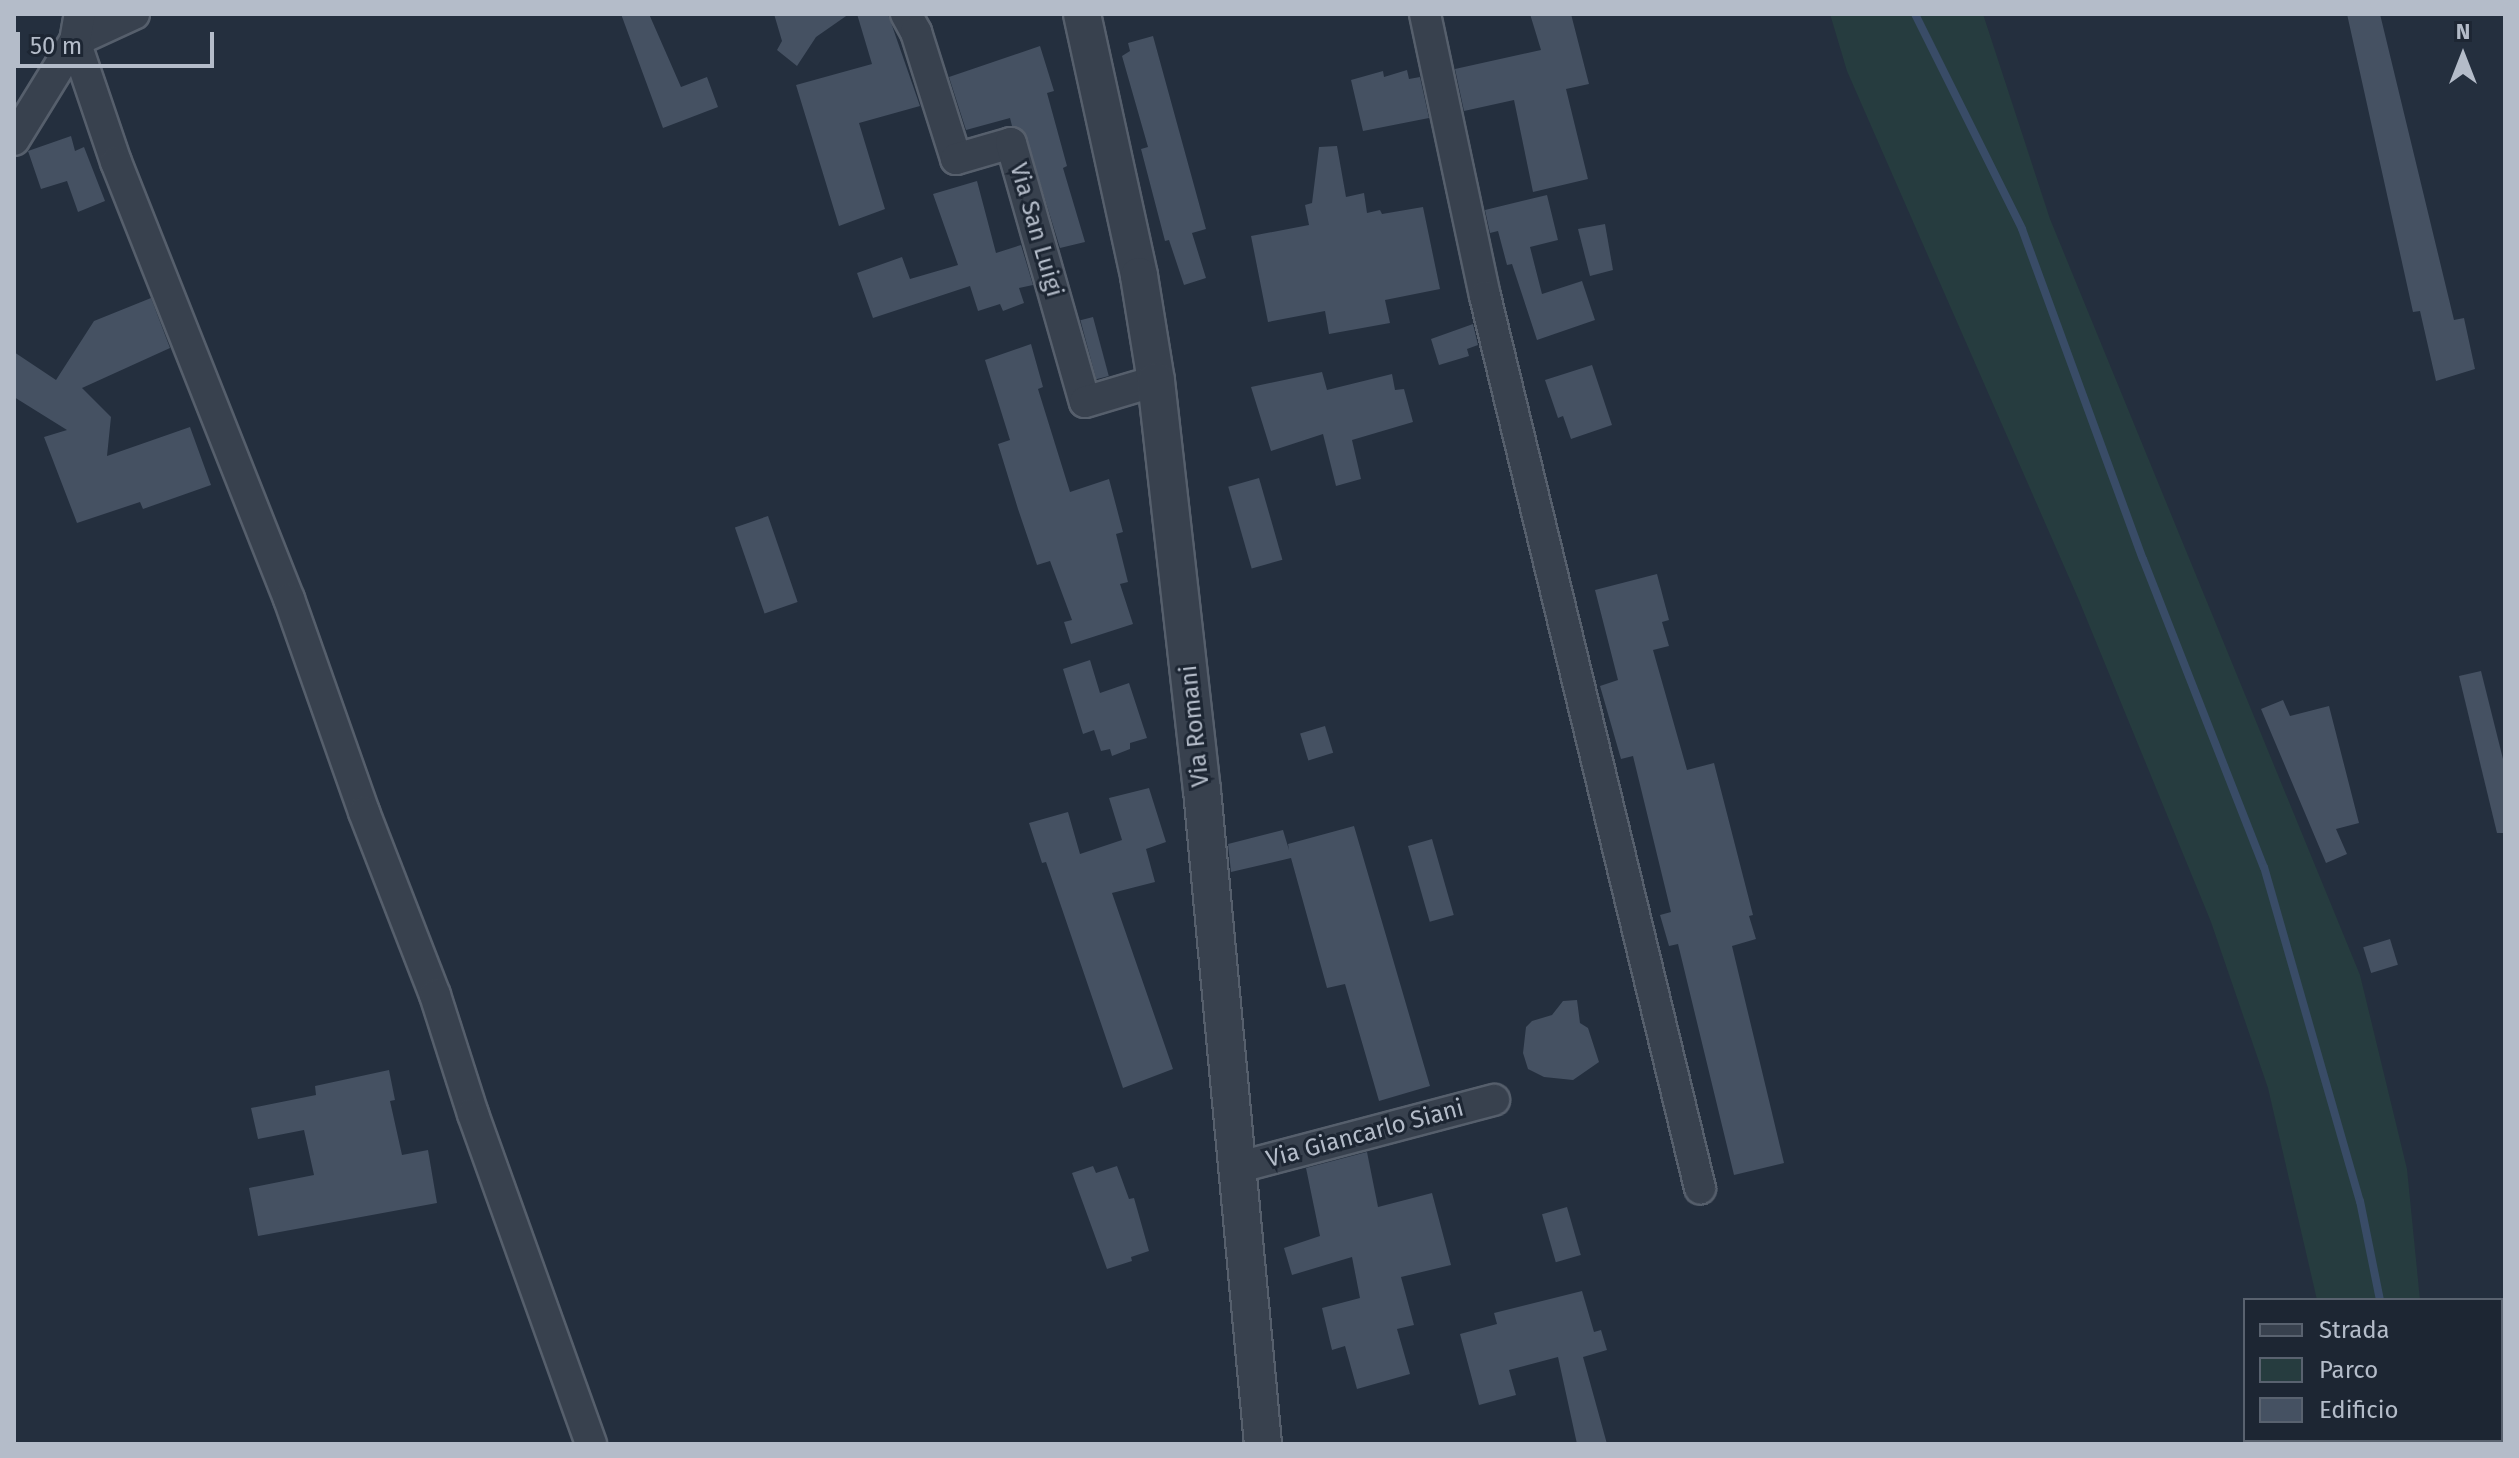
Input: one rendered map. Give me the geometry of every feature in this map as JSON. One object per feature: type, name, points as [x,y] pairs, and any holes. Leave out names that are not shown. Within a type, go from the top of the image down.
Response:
[{"type":"street","points":[[14,140],[78,27],[134,14]]},
{"type":"street","name":"Via San Luigi","points":[[906,14],[916,32],[956,159],[1011,143],[1085,402],[1156,381]]},
{"type":"street","name":"Via Romani","points":[[1082,14],[1139,276],[1156,381],[1202,790],[1263,1444]]},
{"type":"street","points":[[1425,14],[1485,296],[1700,1188]]},
{"type":"street","points":[[78,27],[116,162],[289,599],[364,812],[435,995],[473,1114],[591,1444]]},
{"type":"street","name":"Via Giancarlo Siani","points":[[1236,1168],[1494,1100]]},
{"type":"green space","points":[[1830,14],[1983,14],[2050,219],[2360,975],[2407,1169],[2420,1298],[2317,1298],[2268,1088],[2211,922],[2078,598],[1847,71]]},
{"type":"building","points":[[621,14],[649,14],[681,87],[707,77],[718,107],[663,128]]},
{"type":"building","points":[[774,14],[849,14],[816,37],[797,66],[777,50],[782,41]]},
{"type":"building","points":[[857,14],[888,14],[920,106],[859,123],[885,209],[839,226],[796,85],[872,64]]},
{"type":"building","points":[[1530,14],[1571,14],[1589,84],[1566,89],[1588,179],[1533,192],[1514,100],[1464,111],[1455,69],[1541,50]]},
{"type":"building","points":[[2347,14],[2380,14],[2454,320],[2464,318],[2475,369],[2436,381],[2420,311],[2413,312]]},
{"type":"building","points":[[1153,36],[1206,229],[1192,233],[1206,278],[1184,285],[1169,240],[1165,241],[1141,149],[1148,147],[1122,56],[1130,51],[1128,43]]},
{"type":"building","points":[[1040,46],[1054,91],[1047,93],[1067,166],[1063,168],[1085,242],[1060,248],[1024,131],[1012,126],[1010,118],[966,130],[949,77]]},
{"type":"building","points":[[1407,70],[1409,79],[1420,77],[1429,118],[1363,131],[1351,80],[1383,71],[1384,77]]},
{"type":"building","points":[[71,136],[75,151],[84,147],[105,201],[78,212],[67,181],[41,189],[28,151]]},
{"type":"building","points":[[1337,146],[1346,197],[1364,193],[1367,213],[1380,210],[1382,214],[1423,207],[1440,289],[1385,300],[1390,323],[1329,334],[1325,311],[1268,322],[1251,236],[1309,225],[1305,205],[1312,203],[1319,147]]},
{"type":"building","points":[[977,181],[996,253],[1021,245],[1033,285],[1019,288],[1024,303],[1003,311],[1000,304],[978,311],[970,286],[873,318],[857,273],[902,257],[910,279],[958,265],[933,194]]},
{"type":"building","points":[[1547,195],[1558,240],[1530,247],[1542,294],[1582,281],[1595,320],[1537,340],[1512,264],[1507,265],[1498,231],[1490,233],[1485,210]]},
{"type":"building","points":[[1605,224],[1613,270],[1590,276],[1578,229]]},
{"type":"building","points":[[151,298],[170,348],[82,388],[111,417],[107,456],[190,427],[211,485],[143,509],[140,502],[77,523],[44,437],[67,430],[14,397],[14,352],[56,380],[94,321]]},
{"type":"building","points":[[1093,317],[1109,376],[1096,379],[1080,320]]},
{"type":"building","points":[[1473,324],[1478,345],[1467,349],[1469,356],[1439,365],[1431,339]]},
{"type":"building","points":[[1031,344],[1043,387],[1038,389],[1070,492],[1109,479],[1123,532],[1116,534],[1128,582],[1120,584],[1133,624],[1071,644],[1064,622],[1072,620],[1050,561],[1037,565],[998,444],[1010,440],[985,360]]},
{"type":"building","points":[[1592,365],[1612,425],[1571,439],[1563,416],[1558,418],[1545,380]]},
{"type":"building","points":[[1322,372],[1327,390],[1392,374],[1395,390],[1404,389],[1413,422],[1352,440],[1361,479],[1336,486],[1323,434],[1271,451],[1251,387]]},
{"type":"building","points":[[1259,478],[1282,560],[1252,569],[1228,487]]},
{"type":"building","points":[[768,516],[798,602],[765,613],[735,527]]},
{"type":"building","points":[[1657,574],[1669,620],[1662,622],[1669,646],[1653,650],[1687,770],[1714,763],[1753,915],[1749,916],[1756,939],[1732,946],[1784,1163],[1734,1175],[1678,944],[1669,946],[1660,915],[1671,912],[1633,756],[1621,759],[1600,686],[1618,680],[1595,590]]},
{"type":"building","points":[[1090,660],[1100,693],[1129,683],[1147,738],[1130,743],[1130,749],[1112,756],[1110,749],[1101,751],[1094,730],[1083,734],[1063,669]]},
{"type":"building","points":[[2481,671],[2505,767],[2505,833],[2497,833],[2459,676]]},
{"type":"building","points":[[2283,700],[2290,716],[2329,706],[2359,823],[2336,829],[2347,854],[2326,863],[2261,709]]},
{"type":"building","points":[[1325,726],[1333,753],[1308,760],[1300,734]]},
{"type":"building","points":[[1149,788],[1166,842],[1146,849],[1155,882],[1112,893],[1173,1069],[1123,1088],[1046,862],[1042,863],[1029,823],[1068,812],[1080,854],[1122,840],[1109,798]]},
{"type":"building","points":[[1354,826],[1430,1086],[1379,1101],[1345,984],[1327,988],[1291,858],[1231,872],[1228,844],[1283,830],[1289,850],[1288,844]]},
{"type":"building","points":[[1432,839],[1454,915],[1430,922],[1408,846]]},
{"type":"building","points":[[2390,939],[2398,965],[2371,973],[2363,947]]},
{"type":"building","points":[[1577,1000],[1580,1023],[1588,1028],[1599,1062],[1573,1080],[1544,1077],[1528,1069],[1523,1053],[1526,1027],[1532,1021],[1552,1015],[1563,1001]]},
{"type":"building","points":[[389,1070],[395,1100],[390,1101],[402,1155],[428,1150],[437,1203],[258,1236],[249,1188],[314,1175],[304,1130],[258,1139],[251,1108],[316,1095],[315,1086]]},
{"type":"building","points":[[1367,1152],[1378,1207],[1432,1193],[1451,1265],[1401,1277],[1414,1325],[1397,1329],[1410,1374],[1357,1389],[1345,1346],[1332,1350],[1322,1308],[1360,1298],[1352,1257],[1292,1275],[1284,1248],[1320,1236],[1306,1168]]},
{"type":"building","points":[[1093,1166],[1096,1173],[1117,1166],[1129,1199],[1134,1198],[1149,1251],[1131,1257],[1132,1261],[1107,1269],[1072,1173]]},
{"type":"building","points":[[1567,1207],[1581,1255],[1556,1262],[1542,1214]]},
{"type":"building","points":[[1582,1291],[1594,1332],[1601,1330],[1607,1350],[1583,1357],[1607,1444],[1577,1444],[1558,1357],[1509,1370],[1516,1395],[1479,1405],[1460,1334],[1497,1324],[1494,1313]]},
{"type":"waterway","points":[[1915,14],[2022,229],[2143,559],[2264,867],[2360,1201],[2380,1298]]}]
